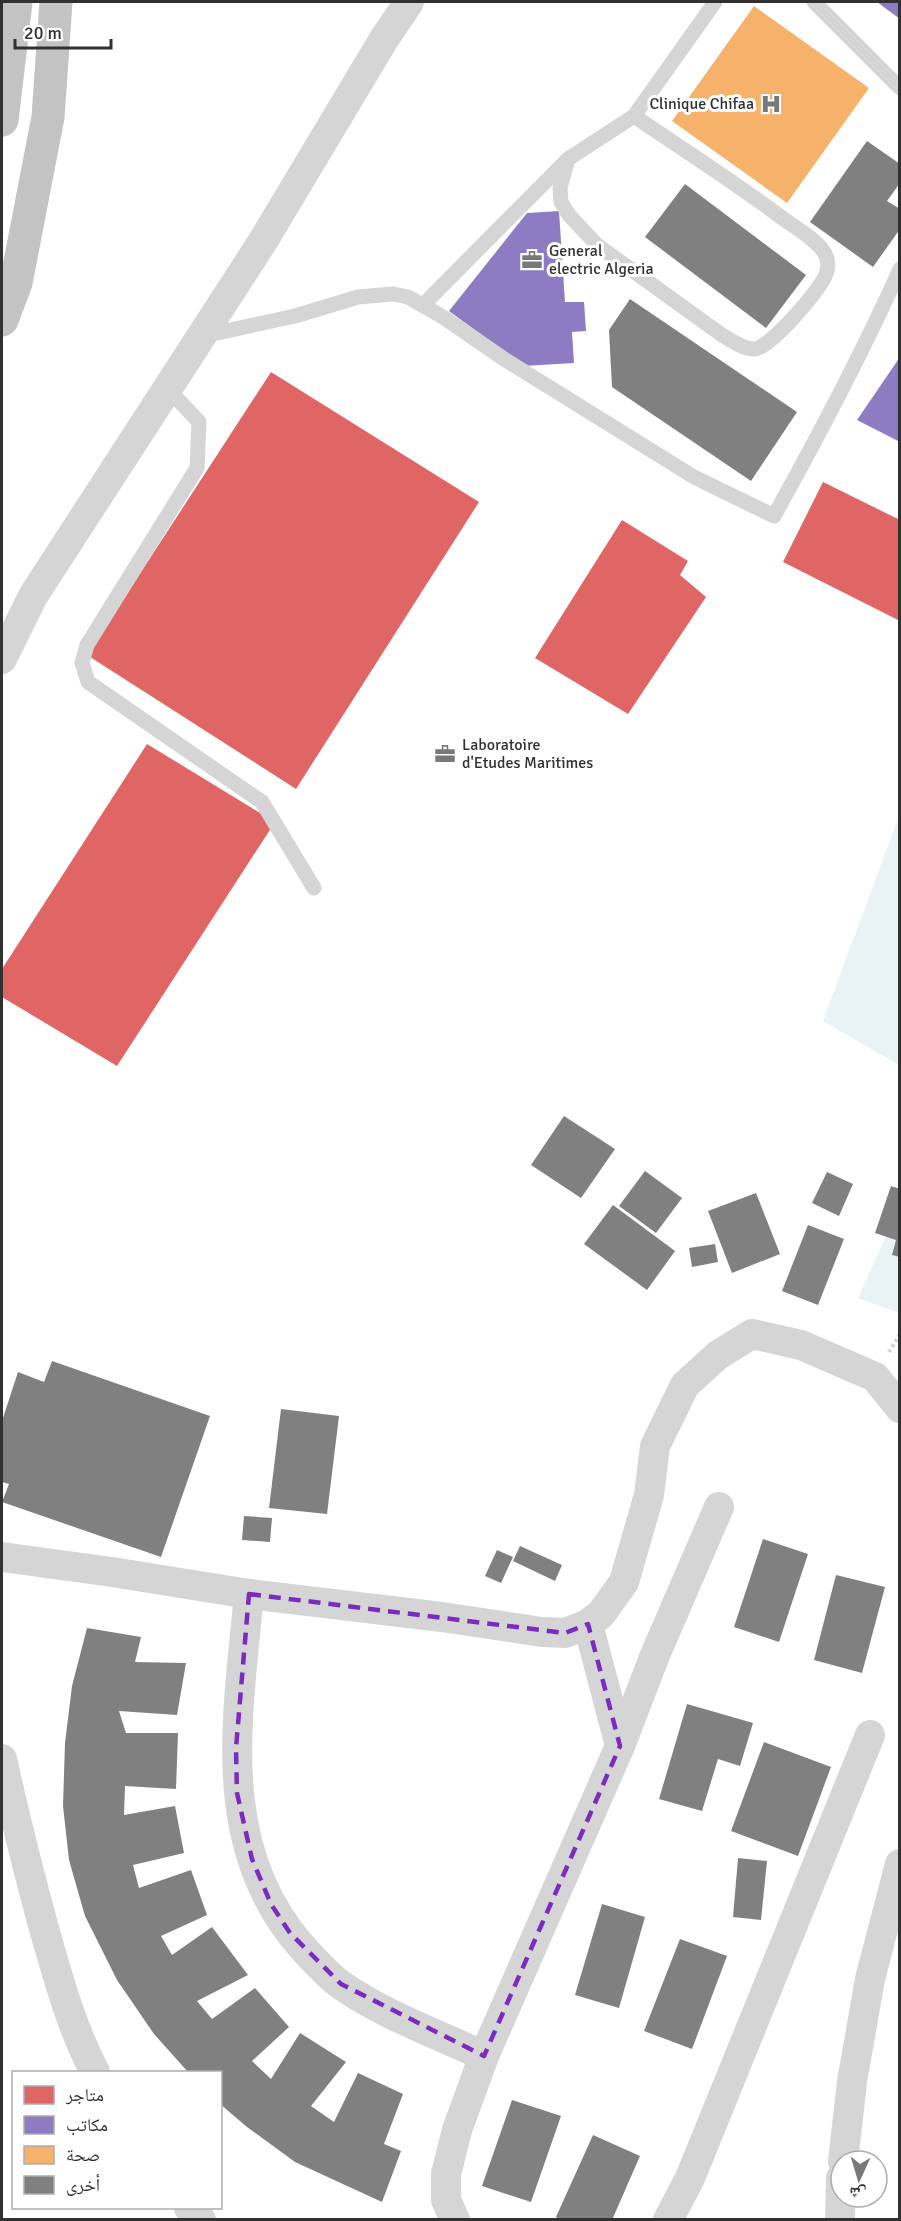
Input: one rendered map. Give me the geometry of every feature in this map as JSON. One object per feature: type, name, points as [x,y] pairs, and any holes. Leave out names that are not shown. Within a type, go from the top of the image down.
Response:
[{"type":"highway","points":[[2,120],[16,2]]},
{"type":"highway","points":[[2,320],[19,273],[48,117],[56,2]]},
{"type":"street","points":[[2,658],[33,596],[169,390],[409,2]]},
{"type":"street","points":[[2,1557],[249,1594],[442,1617],[542,1632],[565,1633],[588,1624],[601,1614],[624,1582],[649,1495],[655,1446],[685,1384],[718,1355],[752,1334],[801,1345],[874,1377],[900,1408]]},
{"type":"street","points":[[455,2220],[446,2200],[446,2174],[457,2130],[484,2056],[620,1746],[655,1655],[718,1507]]},
{"type":"street","points":[[249,1594],[236,1748],[237,1793],[252,1859],[271,1904],[290,1933],[310,1956],[341,1984],[387,2011],[484,2056]]},
{"type":"street","points":[[588,1624],[620,1746]]},
{"type":"street","points":[[668,2220],[690,2178],[870,1735]]},
{"type":"street","points":[[2,1759],[18,1833],[54,1967],[94,2071]]},
{"type":"street","points":[[844,2149],[852,2082],[870,1979],[900,1864]]},
{"type":"street","points":[[190,2209],[201,2220]]},
{"type":"lane","points":[[423,305],[568,159],[634,116],[715,2]]},
{"type":"lane","points":[[814,2],[900,88]]},
{"type":"lane","points":[[568,159],[560,188],[561,202],[568,215],[597,245],[722,335],[744,347],[755,349],[766,345],[783,331],[826,276],[828,264],[825,253],[815,242],[770,208],[634,116]]},
{"type":"lane","points":[[203,336],[296,316],[358,297],[393,294],[408,297],[592,415],[694,477],[774,516],[825,425],[900,269]]},
{"type":"lane","points":[[169,390],[199,422],[197,468],[87,645],[82,663],[88,682],[262,802],[314,888]]},
{"type":"highlighted area","points":[[249,1594],[565,1633],[588,1624],[620,1746],[484,2056],[341,1984],[290,1933],[271,1904],[252,1859],[237,1793],[236,1748]]},
{"type":"shaded area","points":[[899,816],[899,1065],[823,1021]]},
{"type":"shaded area","points":[[899,1208],[899,1313],[858,1298]]},
{"type":"building: متاجر","points":[[271,372],[479,502],[296,789],[87,655]]},
{"type":"building: متاجر","points":[[823,482],[900,520],[900,621],[783,562]]},
{"type":"building: متاجر","points":[[622,520],[688,561],[680,575],[706,597],[628,714],[535,658]]},
{"type":"building: متاجر","points":[[147,744],[275,822],[117,1066],[2,997],[2,969]]},
{"type":"building: مكاتب","points":[[877,2],[900,2],[900,19]]},
{"type":"building: مكاتب","points":[[559,211],[565,302],[584,302],[586,331],[572,332],[574,363],[524,366],[449,311],[527,213]]},
{"type":"building: مكاتب","points":[[900,357],[900,442],[857,420]]},
{"type":"building: صحة","name":"Clinique Chifaa","points":[[754,6],[869,88],[787,203],[672,121]]},
{"type":"building: أخرى","points":[[867,141],[900,164],[900,183],[887,201],[900,209],[900,229],[873,267],[810,222]]},
{"type":"building: أخرى","points":[[685,184],[806,275],[766,328],[645,237]]},
{"type":"building: أخرى","points":[[630,299],[797,412],[751,481],[612,387],[609,330]]},
{"type":"building: أخرى","points":[[564,1116],[615,1149],[581,1198],[531,1165]]},
{"type":"building: أخرى","points":[[645,1171],[682,1198],[656,1233],[619,1206]]},
{"type":"building: أخرى","points":[[827,1172],[853,1184],[839,1216],[812,1203]]},
{"type":"building: أخرى","points":[[891,1186],[900,1189],[900,1257],[892,1255],[896,1240],[875,1233]]},
{"type":"building: أخرى","points":[[756,1193],[780,1254],[732,1273],[708,1211]]},
{"type":"building: أخرى","points":[[613,1205],[675,1251],[647,1290],[584,1244]]},
{"type":"building: أخرى","points":[[808,1225],[844,1239],[818,1305],[782,1291]]},
{"type":"building: أخرى","points":[[715,1244],[718,1262],[692,1267],[689,1248]]},
{"type":"building: أخرى","points":[[52,1361],[210,1416],[161,1557],[2,1502],[9,1484],[2,1482],[2,1421],[18,1372],[44,1382]]},
{"type":"building: أخرى","points":[[281,1409],[339,1416],[327,1514],[269,1508]]},
{"type":"building: أخرى","points":[[244,1516],[272,1518],[270,1542],[242,1540]]},
{"type":"building: أخرى","points":[[763,1539],[808,1554],[779,1642],[734,1627]]},
{"type":"building: أخرى","points":[[520,1546],[562,1565],[555,1581],[513,1561]]},
{"type":"building: أخرى","points":[[497,1550],[513,1557],[501,1583],[485,1576]]},
{"type":"building: أخرى","points":[[836,1575],[885,1587],[862,1673],[814,1660]]},
{"type":"building: أخرى","points":[[87,1628],[141,1637],[135,1662],[186,1663],[177,1715],[119,1711],[126,1733],[178,1733],[176,1789],[125,1786],[124,1815],[175,1806],[184,1853],[133,1865],[139,1888],[191,1870],[207,1915],[161,1936],[172,1955],[212,1927],[248,1975],[197,2001],[212,2019],[255,1988],[289,2027],[252,2061],[271,2079],[300,2033],[346,2062],[311,2106],[334,2122],[358,2073],[403,2094],[384,2144],[401,2151],[382,2202],[295,2162],[247,2127],[222,2106],[222,2071],[187,2071],[154,2034],[117,1980],[85,1916],[69,1860],[63,1806],[65,1743],[72,1686]]},
{"type":"building: أخرى","points":[[687,1704],[753,1723],[740,1766],[718,1759],[702,1811],[659,1799]]},
{"type":"building: أخرى","points":[[764,1742],[831,1767],[798,1856],[731,1831]]},
{"type":"building: أخرى","points":[[738,1858],[767,1861],[761,1920],[733,1917]]},
{"type":"building: أخرى","points":[[602,1904],[645,1917],[619,2008],[575,1995]]},
{"type":"building: أخرى","points":[[680,1939],[727,1956],[692,2049],[644,2031]]},
{"type":"building: أخرى","points":[[512,2100],[561,2116],[531,2202],[482,2186]]},
{"type":"building: أخرى","points":[[593,2135],[640,2156],[612,2220],[561,2220],[556,2217]]},
{"type":"place","name":"Clinique Chifaa","points":[[771,104]]},
{"type":"place","name":"General electric Algeria","points":[[532,260]]},
{"type":"place","name":"Laboratoire d'Etudes Maritimes","points":[[445,754]]}]
